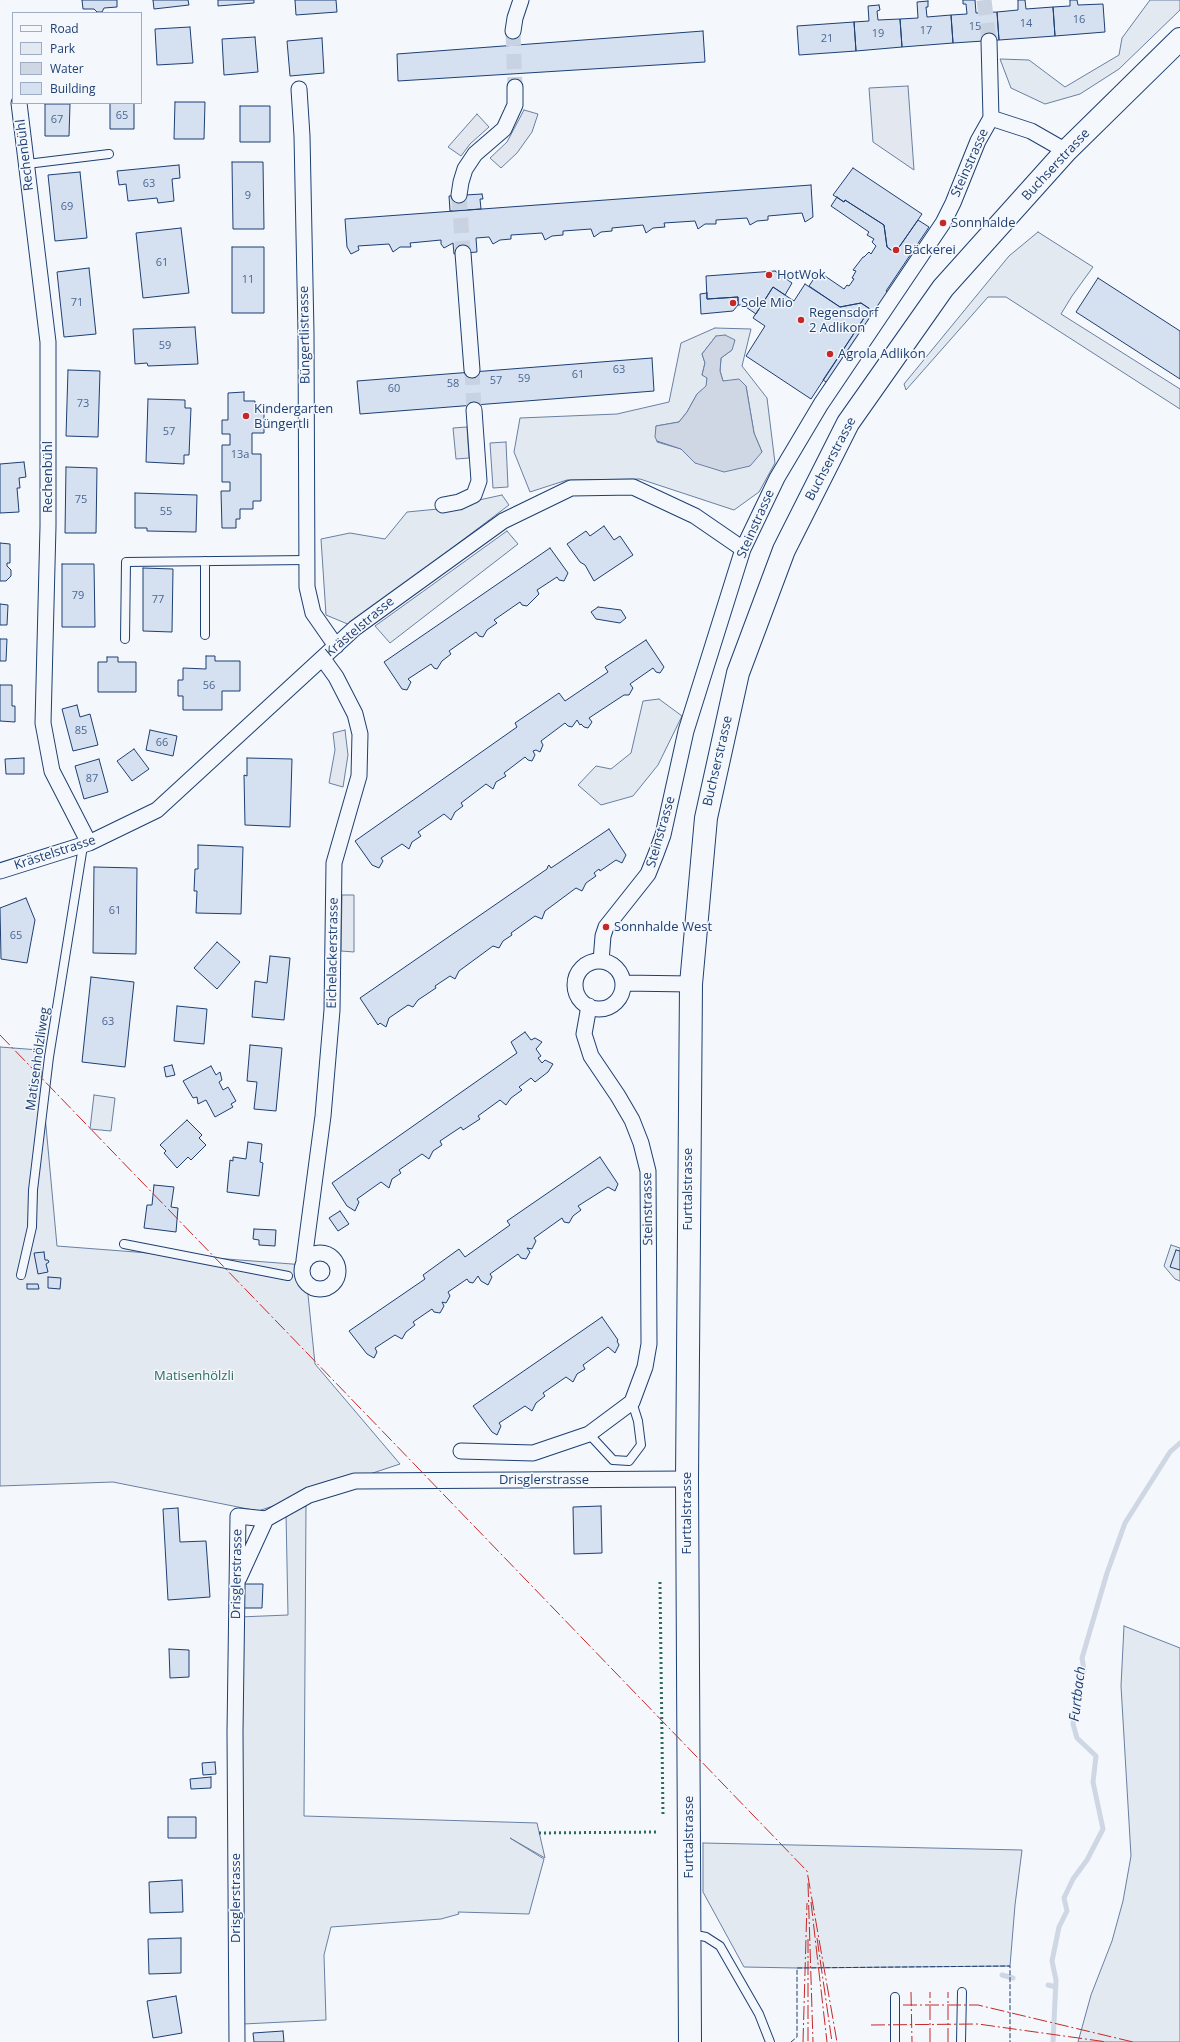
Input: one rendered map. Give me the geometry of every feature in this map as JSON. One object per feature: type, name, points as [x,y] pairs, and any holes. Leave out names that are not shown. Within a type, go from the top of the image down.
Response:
[{"type":"main road","name":"Buchserstrasse","points":[[691,984],[706,818],[738,673],[784,550],[848,423],[939,295],[1066,152],[1180,39]]},
{"type":"main road","name":"Furttalstrasse","points":[[690,2042],[687,1479],[691,984]]},
{"type":"street","points":[[513,31],[515,18],[521,0]]},
{"type":"street","points":[[989,41],[991,118],[1031,131],[1066,152]]},
{"type":"street","points":[[459,196],[465,169],[475,154],[504,129],[515,104],[515,88]]},
{"type":"street","name":"Büngertlistrasse","points":[[299,89],[302,136],[306,332],[307,587],[312,613],[336,646]]},
{"type":"street","name":"Rechenbühl","points":[[19,104],[48,342],[48,526],[43,723],[52,771],[86,844]]},
{"type":"street","name":"Steinstrasse","points":[[600,961],[603,936],[606,927],[648,874],[663,835],[686,731],[743,549],[777,478],[821,404],[943,223],[953,203],[978,141],[991,118]]},
{"type":"street","points":[[463,253],[472,370]]},
{"type":"street","points":[[443,505],[459,502],[474,495],[479,481],[474,410]]},
{"type":"street","name":"Krästelstrasse","points":[[0,871],[86,844],[157,810],[355,628],[503,522],[571,488],[633,487],[695,516],[743,549]]},
{"type":"street","name":"Eichelackerstrasse","points":[[304,1260],[323,1116],[332,1010],[334,864],[359,776],[360,734],[355,714],[336,677],[322,658]]},
{"type":"street","points":[[600,961],[609,963],[616,968],[621,975],[623,983],[619,998],[610,1006],[596,1008],[583,1002],[578,995],[576,979],[585,965],[600,961]]},
{"type":"street","points":[[623,983],[691,984]]},
{"type":"street","name":"Steinstrasse","points":[[589,1006],[584,1034],[591,1056],[632,1120],[641,1143],[648,1171],[650,1344],[646,1367],[632,1402]]},
{"type":"street","points":[[461,1451],[534,1453],[590,1434],[632,1402]]},
{"type":"street","name":"Drisglerstrasse","points":[[236,2042],[238,1516],[266,1519],[309,1495],[355,1481],[687,1479]]},
{"type":"street","points":[[237,1583],[266,1519]]},
{"type":"lane","points":[[27,164],[109,154]]},
{"type":"lane","points":[[125,638],[126,562],[307,560]]},
{"type":"lane","points":[[205,561],[205,635]]},
{"type":"lane","name":"Matisenhölzliweg","points":[[21,1275],[32,1227],[33,1190],[49,1057],[86,844]]},
{"type":"lane","points":[[124,1244],[288,1276]]},
{"type":"lane","points":[[590,1434],[613,1460],[629,1461],[641,1445],[638,1420],[632,1402]]},
{"type":"lane","points":[[690,1934],[706,1937],[720,1946],[759,2014],[770,2042]]},
{"type":"lane","points":[[961,2042],[962,1992]]},
{"type":"lane","points":[[895,1997],[895,2042]]},
{"type":"green space","points":[[1150,0],[1180,0],[1180,10],[1119,69],[1080,94],[1045,104],[1011,88],[1000,59],[1029,60],[1065,87],[1119,55],[1122,38]]},
{"type":"green space","points":[[1038,232],[1093,267],[1061,314],[1180,389],[1180,409],[1006,297],[988,297],[906,390],[904,384],[1009,256]]},
{"type":"green space","points":[[715,328],[751,329],[742,366],[767,398],[775,463],[759,492],[734,510],[640,479],[567,480],[530,492],[514,452],[520,418],[617,414],[669,402],[681,343]],"holes":[[[716,336],[732,350],[721,358],[720,371],[723,381],[746,386],[754,433],[762,452],[695,463],[681,449],[657,442],[656,426],[679,422],[687,412],[697,394],[707,386],[707,377],[702,375],[705,363],[702,354]]]},
{"type":"green space","points":[[502,495],[509,505],[350,625],[326,615],[321,539],[350,533],[385,539],[407,512],[438,509]]},
{"type":"green space","points":[[507,531],[518,544],[390,643],[375,626]]},
{"type":"green space","points":[[659,699],[682,716],[658,765],[633,796],[601,805],[578,785],[596,766],[611,769],[631,753],[643,701]]},
{"type":"green space","name":"Matisenhölzli","points":[[0,1047],[39,1050],[57,1246],[305,1265],[315,1364],[400,1464],[258,1511],[113,1482],[0,1486]]},
{"type":"green space","points":[[94,1095],[115,1098],[111,1131],[90,1129]]},
{"type":"green space","points":[[1171,1245],[1180,1248],[1180,1281],[1175,1279],[1164,1266]]},
{"type":"green space","points":[[306,1506],[304,1816],[537,1823],[545,1858],[510,1838],[544,1859],[529,1914],[458,1912],[459,1914],[441,1919],[331,1927],[324,1955],[326,2020],[243,2024],[239,1617],[288,1615],[286,1513]]},
{"type":"green space","points":[[1124,1626],[1180,1648],[1180,2042],[1078,2042],[1091,1995],[1112,1941],[1123,1901],[1131,1856],[1121,1686]]},
{"type":"green space","points":[[703,1843],[1022,1850],[1015,1905],[1010,1966],[744,1967],[703,1892]]},
{"type":"shaded area","points":[[908,86],[914,170],[873,142],[869,88]]},
{"type":"shaded area","points":[[524,110],[538,114],[532,132],[517,153],[501,168],[490,158],[507,142]]},
{"type":"shaded area","points":[[477,114],[489,127],[470,144],[461,156],[448,147]]},
{"type":"shaded area","points":[[467,427],[469,458],[456,459],[453,428]]},
{"type":"shaded area","points":[[506,442],[508,487],[493,488],[490,443]]},
{"type":"shaded area","points":[[345,730],[348,755],[343,787],[329,783],[335,750],[333,733]]},
{"type":"shaded area","points":[[342,895],[354,895],[354,952],[341,951]]},
{"type":"water","points":[[725,335],[735,340],[732,350],[721,358],[720,371],[723,381],[739,379],[746,386],[754,433],[762,452],[750,466],[724,472],[695,463],[681,449],[657,441],[655,437],[656,426],[679,422],[687,412],[697,394],[706,386],[707,378],[702,375],[705,363],[702,354],[716,336]]},
{"type":"building","points":[[82,0],[117,0],[117,7],[104,8],[102,12],[97,12],[94,9],[83,9]]},
{"type":"building","points":[[153,0],[188,0],[189,5],[154,9]]},
{"type":"building","points":[[218,0],[254,0],[254,3],[218,6]]},
{"type":"building","points":[[295,0],[336,0],[337,12],[296,15]]},
{"type":"building","points":[[963,0],[975,0],[976,13],[997,12],[999,40],[953,43],[951,15],[967,14],[966,4],[963,4]]},
{"type":"building","points":[[1018,0],[1025,0],[1026,9],[1053,7],[1055,36],[999,40],[997,12],[1018,10]]},
{"type":"building","points":[[1070,0],[1077,0],[1078,5],[1103,4],[1105,32],[1055,36],[1053,7],[1070,6]]},
{"type":"building","points":[[928,1],[928,7],[926,7],[927,17],[951,15],[953,43],[902,47],[900,19],[918,18],[917,2]]},
{"type":"building","points":[[879,5],[880,10],[877,11],[878,20],[900,19],[902,47],[856,51],[854,22],[869,21],[868,6]]},
{"type":"building","points":[[854,22],[856,51],[799,55],[797,26]]},
{"type":"building","points":[[190,27],[193,63],[157,65],[155,29]]},
{"type":"building","points":[[703,31],[705,62],[398,81],[397,54]]},
{"type":"building","points":[[255,37],[258,72],[224,75],[222,39]]},
{"type":"building","points":[[322,38],[324,73],[290,76],[287,41]]},
{"type":"building","points":[[175,102],[205,102],[204,139],[174,139]]},
{"type":"building","points":[[45,104],[70,104],[69,136],[45,136]]},
{"type":"building","points":[[110,104],[134,104],[134,129],[110,129]]},
{"type":"building","points":[[240,106],[270,106],[270,142],[240,142]]},
{"type":"building","points":[[232,162],[263,162],[264,229],[233,229]]},
{"type":"building","points":[[179,165],[180,178],[172,179],[174,201],[158,203],[157,198],[128,201],[126,184],[119,185],[117,171]]},
{"type":"building","points":[[853,168],[922,214],[895,253],[887,247],[884,225],[845,200],[844,202],[833,195]]},
{"type":"building","points":[[80,172],[87,238],[55,241],[48,175]]},
{"type":"building","points":[[811,185],[813,217],[805,222],[802,213],[768,216],[768,220],[757,221],[750,225],[747,218],[716,220],[716,224],[705,224],[698,229],[695,221],[664,223],[665,227],[653,228],[646,233],[643,225],[612,228],[612,231],[601,232],[594,237],[591,229],[563,231],[563,235],[552,236],[545,240],[542,233],[511,235],[511,239],[500,240],[493,244],[489,237],[476,238],[477,252],[454,254],[453,243],[444,248],[441,244],[441,240],[410,243],[411,247],[400,247],[393,252],[389,244],[358,246],[359,250],[351,254],[347,247],[345,219]]},
{"type":"building","points":[[482,194],[483,199],[480,199],[481,209],[450,211],[449,196]]},
{"type":"building","points":[[837,197],[844,202],[845,200],[884,225],[887,247],[895,253],[918,220],[929,227],[886,291],[890,294],[834,387],[823,380],[870,309],[861,303],[840,307],[809,286],[817,274],[823,279],[825,276],[844,289],[847,285],[849,286],[854,279],[852,278],[856,271],[853,270],[863,257],[869,252],[871,254],[876,246],[872,242],[874,239],[867,235],[869,232],[831,206]]},
{"type":"building","points":[[181,228],[189,293],[143,298],[136,233]]},
{"type":"building","points":[[232,247],[264,247],[264,313],[232,313]]},
{"type":"building","points":[[89,268],[96,334],[64,337],[57,272]]},
{"type":"building","points":[[775,271],[792,283],[785,295],[773,287],[756,314],[743,305],[738,305],[738,297],[707,299],[706,276]]},
{"type":"building","points":[[1098,278],[1180,331],[1180,379],[1076,312]]},
{"type":"building","points":[[805,284],[840,307],[861,303],[870,309],[811,399],[746,356],[765,326],[753,318],[773,287],[794,301]]},
{"type":"building","points":[[707,293],[707,299],[738,297],[738,305],[733,311],[701,314],[700,294]]},
{"type":"building","points":[[195,327],[198,364],[148,366],[147,363],[135,364],[133,329]]},
{"type":"building","points":[[652,358],[654,391],[360,414],[357,381]]},
{"type":"building","points":[[68,370],[100,371],[98,437],[66,436]]},
{"type":"building","points":[[244,392],[244,401],[255,401],[255,411],[264,411],[264,433],[252,433],[252,454],[261,454],[261,501],[253,501],[253,509],[240,509],[240,519],[236,519],[236,528],[222,528],[221,491],[230,491],[230,482],[222,482],[222,445],[230,445],[230,434],[222,434],[222,420],[228,420],[228,393]]},
{"type":"building","points":[[148,399],[185,400],[185,408],[191,408],[189,455],[184,455],[184,464],[146,462]]},
{"type":"building","points":[[24,462],[26,477],[19,478],[20,488],[17,488],[19,512],[0,513],[0,464]]},
{"type":"building","points":[[66,467],[97,468],[96,533],[65,533]]},
{"type":"building","points":[[135,493],[197,495],[196,532],[147,531],[147,528],[135,528]]},
{"type":"building","points":[[604,526],[614,540],[620,536],[633,555],[594,581],[585,565],[580,562],[567,544],[586,531],[590,536]]},
{"type":"building","points":[[0,543],[10,544],[10,563],[7,563],[7,566],[11,570],[11,576],[6,581],[0,581]]},
{"type":"building","points":[[550,548],[568,573],[564,581],[559,580],[557,577],[537,590],[539,594],[527,606],[522,605],[520,602],[494,620],[497,623],[487,630],[483,637],[479,636],[476,632],[449,651],[451,654],[442,661],[437,669],[431,664],[408,679],[411,682],[407,690],[402,689],[384,662]]},
{"type":"building","points":[[62,564],[94,564],[95,627],[62,627]]},
{"type":"building","points":[[143,568],[173,569],[172,632],[143,631]]},
{"type":"building","points":[[0,604],[8,605],[7,625],[0,625]]},
{"type":"building","points":[[598,607],[621,610],[626,618],[620,623],[596,619],[591,612]]},
{"type":"building","points":[[0,639],[7,639],[6,661],[0,661]]},
{"type":"building","points":[[646,640],[664,667],[660,673],[656,672],[653,668],[630,684],[633,688],[629,695],[624,695],[589,718],[592,722],[588,728],[581,724],[580,725],[577,720],[572,727],[565,723],[541,741],[543,745],[540,752],[536,750],[533,751],[535,755],[532,761],[525,757],[504,773],[506,776],[496,782],[493,789],[486,784],[461,803],[463,806],[455,812],[451,820],[444,814],[418,832],[421,836],[412,842],[409,849],[402,844],[381,858],[383,861],[379,868],[372,865],[355,841],[517,727],[515,723],[559,693],[565,701],[608,672],[605,667]]},
{"type":"building","points":[[206,656],[215,656],[215,661],[240,661],[240,691],[222,691],[222,710],[183,710],[183,696],[178,696],[178,680],[183,680],[183,668],[206,669]]},
{"type":"building","points":[[107,657],[118,657],[118,662],[136,662],[136,692],[98,692],[98,662],[107,662]]},
{"type":"building","points":[[0,685],[12,685],[12,706],[15,706],[15,722],[0,721]]},
{"type":"building","points":[[77,705],[80,717],[90,714],[98,745],[73,751],[62,709]]},
{"type":"building","points":[[150,730],[177,736],[173,756],[146,750]]},
{"type":"building","points":[[134,749],[149,769],[132,781],[117,761]]},
{"type":"building","points":[[24,758],[24,774],[6,774],[5,759]]},
{"type":"building","points":[[247,758],[292,759],[290,827],[245,825],[244,775],[247,776]]},
{"type":"building","points":[[99,759],[108,792],[84,799],[75,766]]},
{"type":"building","points":[[609,829],[626,855],[622,863],[616,860],[600,871],[599,869],[594,873],[596,876],[586,883],[582,891],[576,888],[545,911],[542,919],[535,916],[511,933],[512,935],[503,941],[499,948],[493,946],[459,971],[455,979],[450,976],[418,1000],[413,1007],[408,1005],[389,1018],[386,1027],[380,1023],[378,1025],[360,998],[547,869],[549,865],[551,868]]},
{"type":"building","points":[[198,845],[243,847],[241,914],[196,913],[197,891],[194,891],[195,869],[198,869]]},
{"type":"building","points":[[94,867],[137,868],[136,954],[93,953]]},
{"type":"building","points":[[26,898],[35,920],[27,963],[1,959],[0,908]]},
{"type":"building","points":[[217,942],[240,962],[217,989],[194,968]]},
{"type":"building","points":[[270,956],[290,958],[284,1020],[252,1017],[255,981],[267,983]]},
{"type":"building","points":[[91,977],[134,982],[125,1067],[82,1062]]},
{"type":"building","points":[[177,1006],[207,1009],[204,1044],[174,1041]]},
{"type":"building","points":[[525,1032],[531,1040],[535,1038],[542,1042],[536,1049],[541,1056],[538,1058],[542,1063],[545,1060],[553,1064],[548,1072],[535,1082],[531,1078],[519,1087],[522,1090],[511,1098],[506,1105],[500,1100],[478,1116],[480,1119],[463,1130],[461,1127],[440,1141],[442,1145],[433,1151],[429,1159],[422,1154],[399,1170],[401,1173],[392,1179],[389,1188],[381,1182],[357,1199],[359,1202],[355,1211],[347,1206],[332,1183],[517,1053],[511,1042]]},
{"type":"building","points":[[250,1045],[282,1048],[276,1111],[254,1109],[257,1082],[247,1081]]},
{"type":"building","points":[[172,1065],[175,1075],[166,1077],[164,1067]]},
{"type":"building","points":[[211,1066],[216,1075],[220,1072],[222,1080],[219,1082],[223,1090],[228,1087],[236,1101],[231,1104],[233,1107],[215,1117],[206,1100],[198,1104],[197,1097],[193,1098],[183,1081]]},
{"type":"building","points":[[187,1120],[202,1135],[199,1138],[206,1145],[191,1160],[188,1157],[177,1168],[164,1153],[166,1151],[160,1145]]},
{"type":"building","points":[[248,1142],[262,1144],[260,1162],[263,1163],[259,1196],[227,1192],[230,1160],[233,1161],[233,1157],[246,1159]]},
{"type":"building","points":[[600,1157],[618,1184],[615,1191],[608,1187],[578,1206],[581,1210],[573,1216],[569,1223],[564,1222],[562,1218],[534,1238],[536,1241],[532,1249],[527,1248],[530,1252],[526,1259],[521,1258],[518,1254],[490,1274],[492,1277],[488,1285],[481,1281],[478,1276],[473,1283],[469,1282],[467,1279],[448,1292],[450,1296],[446,1303],[442,1302],[444,1306],[440,1313],[434,1312],[432,1309],[413,1322],[415,1325],[406,1332],[402,1339],[395,1335],[375,1348],[377,1352],[374,1358],[367,1354],[349,1331],[425,1279],[423,1275],[459,1249],[465,1257],[510,1225],[507,1221]]},
{"type":"building","points":[[154,1185],[174,1187],[171,1207],[178,1208],[176,1232],[144,1228],[147,1205],[152,1205]]},
{"type":"building","points":[[340,1211],[349,1224],[338,1231],[329,1218]]},
{"type":"building","points":[[254,1229],[276,1230],[275,1246],[259,1245],[259,1240],[253,1239]]},
{"type":"building","points":[[1176,1250],[1180,1251],[1180,1270],[1170,1267]]},
{"type":"building","points":[[44,1252],[45,1260],[48,1260],[49,1262],[46,1264],[48,1272],[38,1274],[34,1253]]},
{"type":"building","points":[[48,1277],[61,1278],[60,1289],[48,1288]]},
{"type":"building","points":[[27,1284],[38,1284],[39,1289],[27,1289]]},
{"type":"building","points":[[602,1317],[618,1340],[619,1345],[615,1353],[608,1347],[583,1365],[585,1369],[577,1374],[573,1382],[566,1377],[543,1393],[545,1396],[536,1403],[532,1411],[525,1406],[499,1423],[501,1426],[497,1435],[492,1432],[473,1406]]},
{"type":"building","points":[[601,1506],[602,1553],[574,1554],[573,1507]]},
{"type":"building","points":[[178,1508],[180,1542],[206,1541],[210,1597],[168,1600],[163,1509]]},
{"type":"building","points":[[243,1584],[263,1584],[262,1608],[242,1608]]},
{"type":"building","points":[[169,1649],[189,1650],[189,1677],[170,1678]]},
{"type":"building","points":[[215,1762],[216,1774],[203,1775],[202,1763]]},
{"type":"building","points":[[211,1777],[211,1788],[191,1789],[190,1779]]},
{"type":"building","points":[[168,1817],[196,1817],[196,1838],[168,1838]]},
{"type":"building","points":[[182,1880],[183,1912],[150,1913],[149,1882]]},
{"type":"building","points":[[181,1938],[181,1973],[149,1974],[148,1939]]},
{"type":"building","points":[[176,1996],[182,2033],[153,2038],[147,2001]]},
{"type":"building","points":[[283,2031],[284,2042],[254,2042],[253,2033]]},
{"type":"waterway","name":"Furtbach","points":[[1053,2042],[1056,1980],[1052,1961],[1059,1927],[1067,1911],[1064,1898],[1073,1879],[1087,1860],[1103,1829],[1093,1782],[1096,1756],[1077,1738],[1073,1724],[1075,1702],[1084,1670],[1082,1658],[1107,1573],[1125,1523],[1170,1452],[1180,1443]]},
{"type":"waterway","points":[[1002,1975],[1013,1978]]},
{"type":"waterway","name":"Furtbach","points":[[1048,1985],[1056,1987]]},
{"type":"tunnel","points":[[984,0],[989,41]]},
{"type":"tunnel","points":[[513,31],[515,87]]},
{"type":"tunnel","points":[[459,195],[463,253]]},
{"type":"tunnel","points":[[472,370],[474,410]]},
{"type":"hedge","points":[[660,1582],[663,1817]]},
{"type":"hedge","points":[[539,1833],[656,1832]]},
{"type":"fence","points":[[791,2042],[797,2037],[797,1968],[1010,1966],[1010,2042]]},
{"type":"power","points":[[0,1035],[807,1871],[837,2042]]},
{"type":"power","points":[[808,1883],[813,2042]]},
{"type":"power","points":[[811,1902],[827,2042]]},
{"type":"power","points":[[803,2042],[807,1903]]},
{"type":"power","points":[[817,1938],[832,2042]]},
{"type":"power","points":[[808,1939],[808,2042]]},
{"type":"power","points":[[911,1992],[912,2042]]},
{"type":"power","points":[[930,1992],[930,2042]]},
{"type":"power","points":[[948,1992],[948,2042]]},
{"type":"power","points":[[903,2005],[978,2005],[1133,2042]]},
{"type":"power","points":[[871,2025],[978,2024],[1107,2042]]},
{"type":"place","name":"Sonnhalde","points":[[943,223]]},
{"type":"place","name":"Bäckerei","points":[[896,250]]},
{"type":"place","name":"HotWok","points":[[769,275]]},
{"type":"place","name":"Sole Mio","points":[[733,303]]},
{"type":"place","name":"Regensdorf 2 Adlikon","points":[[801,320]]},
{"type":"place","name":"Agrola Adlikon","points":[[830,354]]},
{"type":"place","name":"Kindergarten Büngertli","points":[[246,416]]},
{"type":"place","name":"Sonnhalde West","points":[[606,927]]}]
